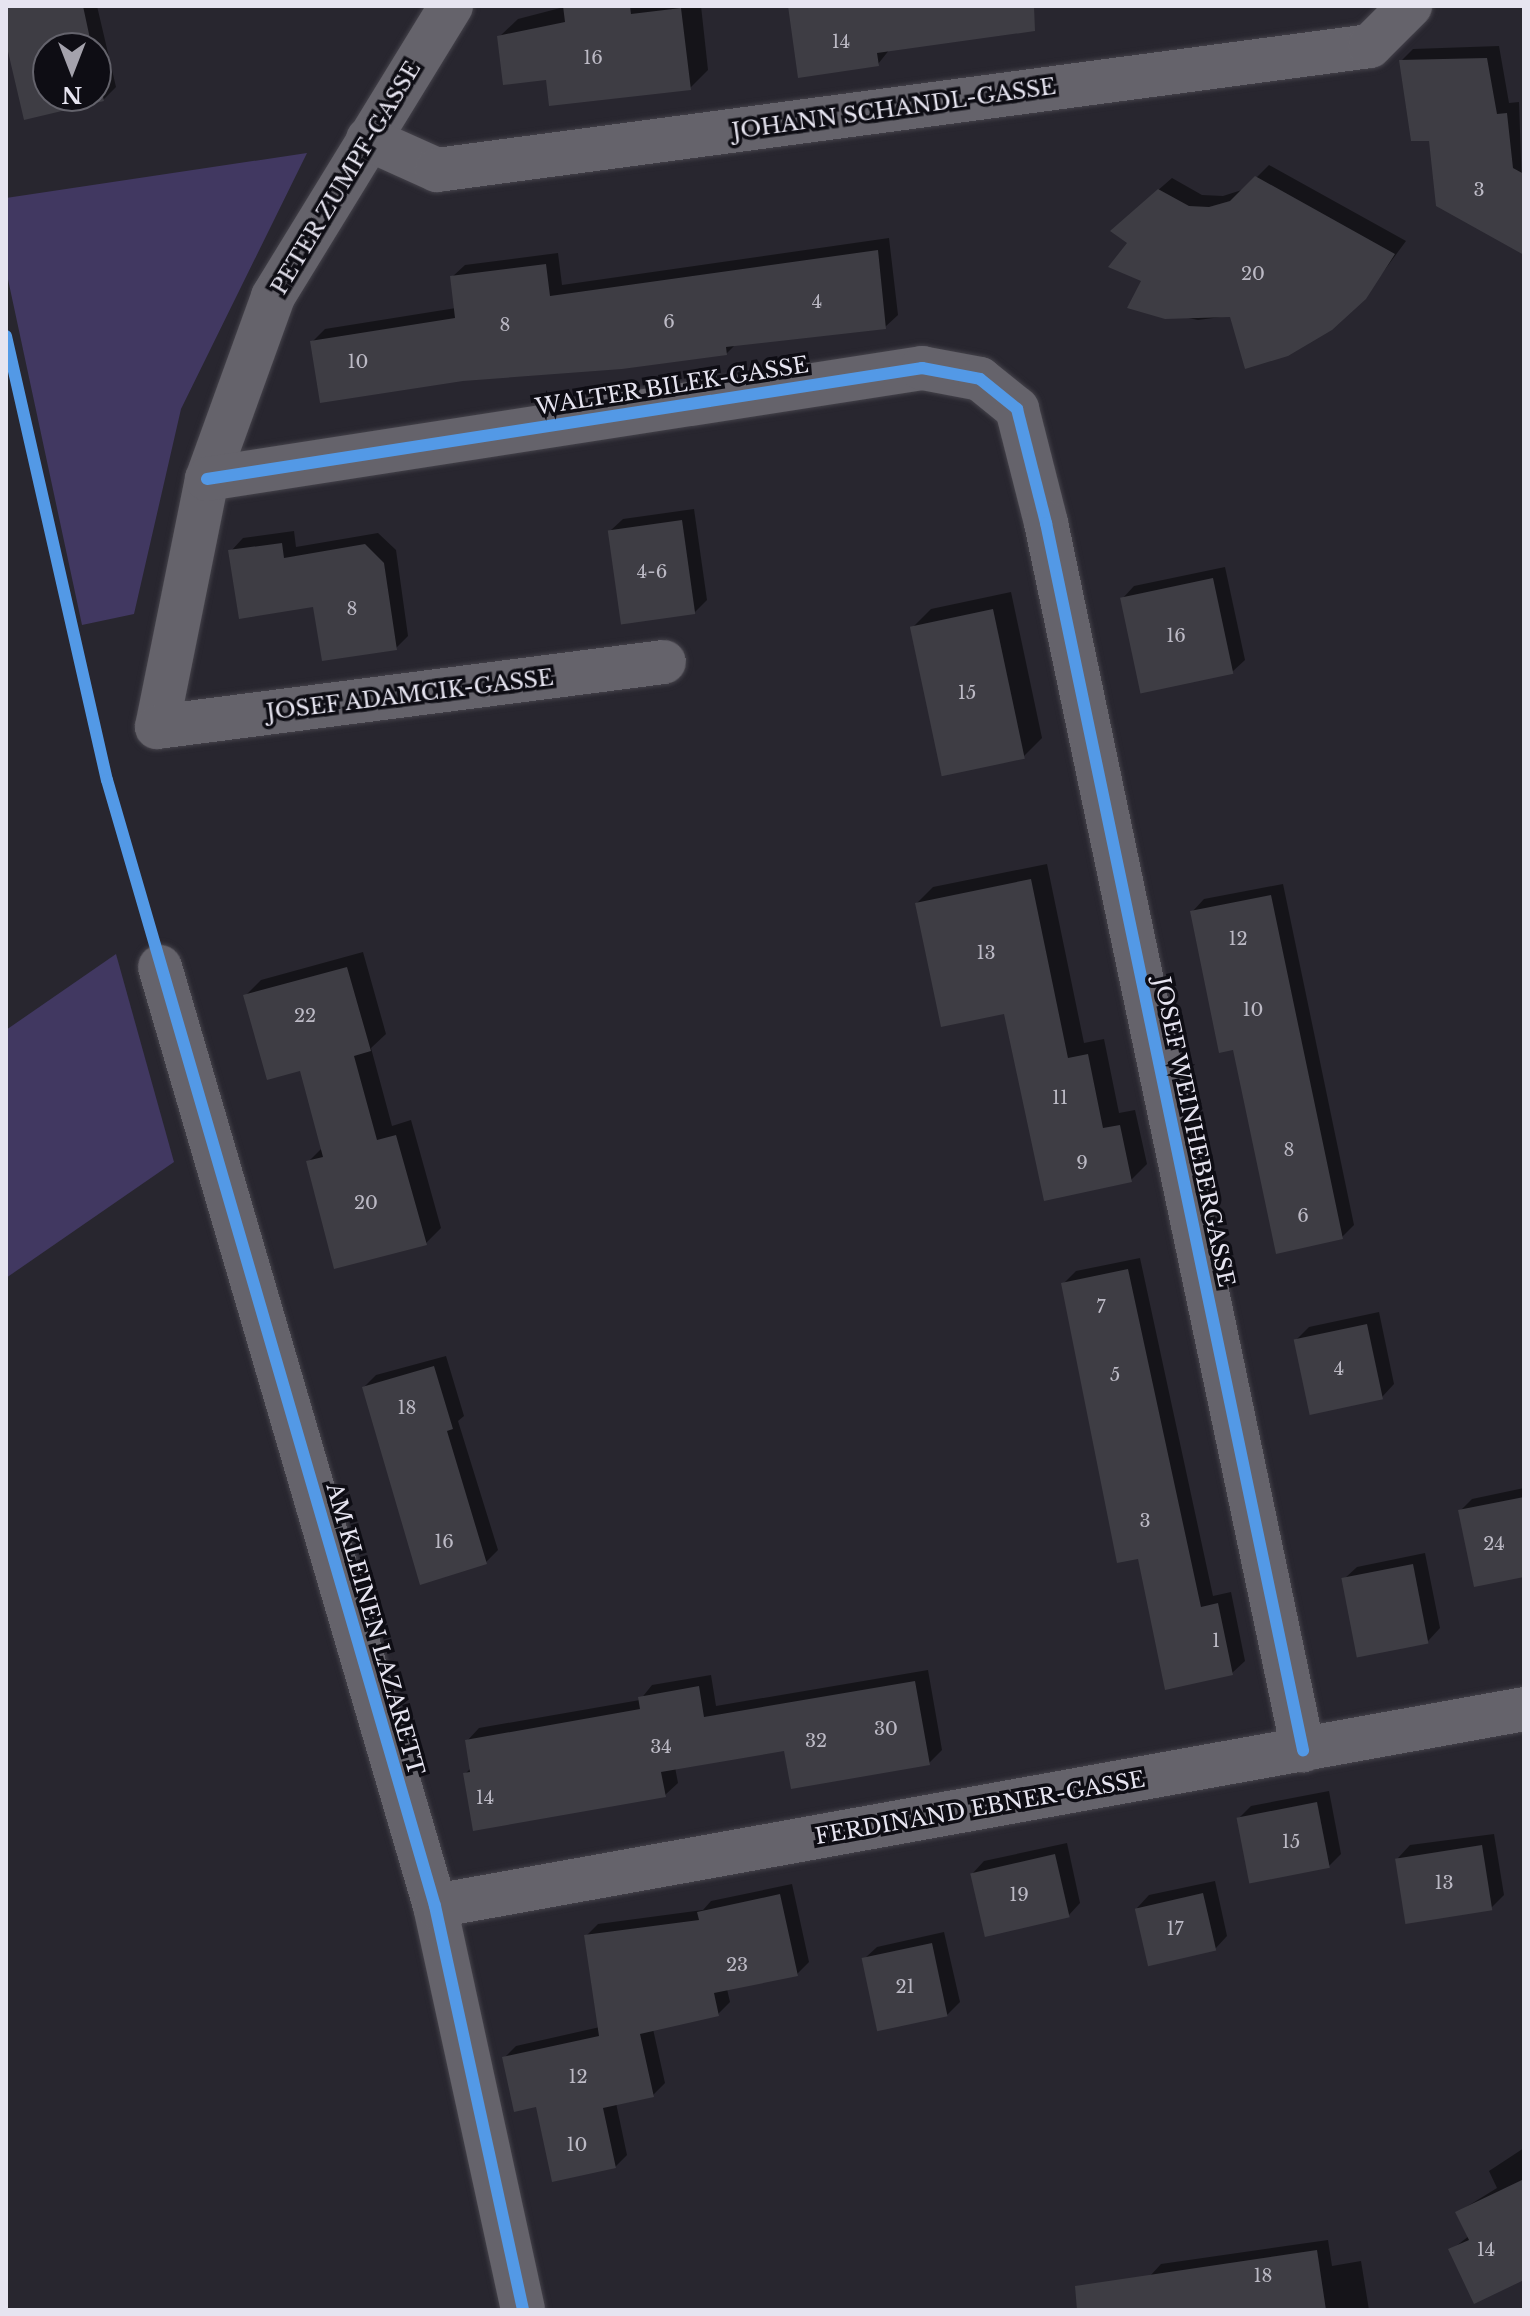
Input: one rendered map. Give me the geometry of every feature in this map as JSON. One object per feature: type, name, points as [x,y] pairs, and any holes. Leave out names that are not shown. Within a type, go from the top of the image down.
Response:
[{"type":"street","name":"PETER ZUMPF-GASSE","points":[[157,727],[207,479],[273,297],[451,6]]},
{"type":"street","name":"JOHANN SCHANDL-GASSE","points":[[368,139],[437,170],[1370,46],[1410,6]]},
{"type":"street","name":"WALTER BILEK-GASSE","points":[[207,479],[922,368],[980,379],[1017,409],[1046,523]]},
{"type":"street","name":"JOSEF WEINHEBERGASSE","points":[[1046,523],[1303,1750]]},
{"type":"street","name":"JOSEF ADAMCIK-GASSE","points":[[157,727],[664,662]]},
{"type":"street","name":"AM KLEINEN LAZARETT","points":[[160,967],[435,1906],[523,2310]]},
{"type":"street","name":"FERDINAND EBNER-GASSE","points":[[435,1906],[1524,1709]]},
{"type":"shaded area","points":[[307,153],[181,409],[134,614],[82,625],[6,270],[6,198]]},
{"type":"shaded area","points":[[116,954],[174,1162],[6,1278],[6,1030]]},
{"type":"building","points":[[6,6],[83,6],[89,32],[32,32],[32,112],[58,112],[24,120],[6,43]]},
{"type":"building","points":[[563,6],[630,6],[631,14],[681,8],[691,90],[549,106],[546,80],[503,85],[497,36],[565,22]]},
{"type":"building","points":[[788,6],[1034,6],[1035,31],[877,53],[879,66],[798,78]]},
{"type":"building","points":[[1487,58],[1497,114],[1507,113],[1513,168],[1524,174],[1524,255],[1436,206],[1429,141],[1411,141],[1399,60]]},
{"type":"building","points":[[1255,176],[1395,254],[1366,299],[1332,330],[1288,356],[1245,369],[1230,317],[1165,319],[1127,308],[1141,281],[1108,267],[1127,243],[1110,231],[1158,189],[1189,206],[1209,207],[1230,201]]},
{"type":"building","points":[[878,250],[886,329],[726,347],[727,355],[622,369],[463,381],[320,403],[310,341],[455,318],[450,276],[546,264],[550,296]]},
{"type":"building","points":[[682,520],[695,614],[621,625],[608,530]]},
{"type":"building","points":[[282,543],[284,558],[365,544],[384,563],[397,650],[322,661],[313,607],[239,619],[228,550]]},
{"type":"building","points":[[1213,578],[1233,674],[1140,694],[1120,598]]},
{"type":"building","points":[[993,609],[1025,759],[942,776],[910,627]]},
{"type":"building","points":[[1031,879],[1068,1058],[1088,1054],[1103,1128],[1120,1125],[1132,1182],[1044,1201],[1004,1014],[941,1027],[915,903]]},
{"type":"building","points":[[1271,895],[1343,1239],[1276,1254],[1233,1050],[1219,1053],[1190,911]]},
{"type":"building","points":[[347,967],[371,1051],[354,1056],[377,1140],[396,1135],[427,1245],[334,1269],[306,1161],[323,1157],[300,1071],[267,1080],[243,995]]},
{"type":"building","points":[[1128,1269],[1201,1607],[1218,1603],[1233,1675],[1165,1690],[1138,1559],[1117,1563],[1061,1283]]},
{"type":"building","points":[[1367,1324],[1383,1399],[1310,1415],[1294,1340]]},
{"type":"building","points":[[434,1366],[453,1429],[447,1431],[487,1564],[420,1585],[362,1387]]},
{"type":"building","points":[[1524,1497],[1524,1577],[1474,1587],[1458,1510]]},
{"type":"building","points":[[1413,1564],[1428,1644],[1357,1657],[1341,1578]]},
{"type":"building","points":[[915,1681],[930,1765],[791,1789],[784,1751],[661,1772],[666,1797],[473,1831],[463,1773],[470,1772],[465,1740],[640,1709],[638,1697],[699,1686],[704,1717]]},
{"type":"building","points":[[1317,1802],[1330,1868],[1249,1883],[1237,1818]]},
{"type":"building","points":[[1482,1845],[1492,1910],[1405,1924],[1395,1859]]},
{"type":"building","points":[[1055,1854],[1070,1917],[985,1937],[970,1874]]},
{"type":"building","points":[[1203,1893],[1216,1950],[1148,1966],[1135,1909]]},
{"type":"building","points":[[780,1894],[798,1976],[714,1993],[719,2016],[640,2034],[654,2097],[603,2108],[616,2168],[552,2182],[536,2107],[514,2112],[502,2057],[599,2036],[584,1935],[699,1920],[697,1912]]},
{"type":"building","points":[[932,1943],[948,2016],[877,2031],[862,1958]]},
{"type":"building","points":[[1524,2179],[1524,2280],[1474,2304],[1448,2249],[1469,2240],[1455,2212]]},
{"type":"building","points":[[1317,2250],[1326,2310],[1077,2310],[1075,2286]]},
{"type":"cycle path","points":[[6,336],[107,780],[435,1906],[523,2310]]},
{"type":"cycle path","points":[[207,479],[922,368],[980,379],[1017,409],[1046,523],[1303,1750]]}]
